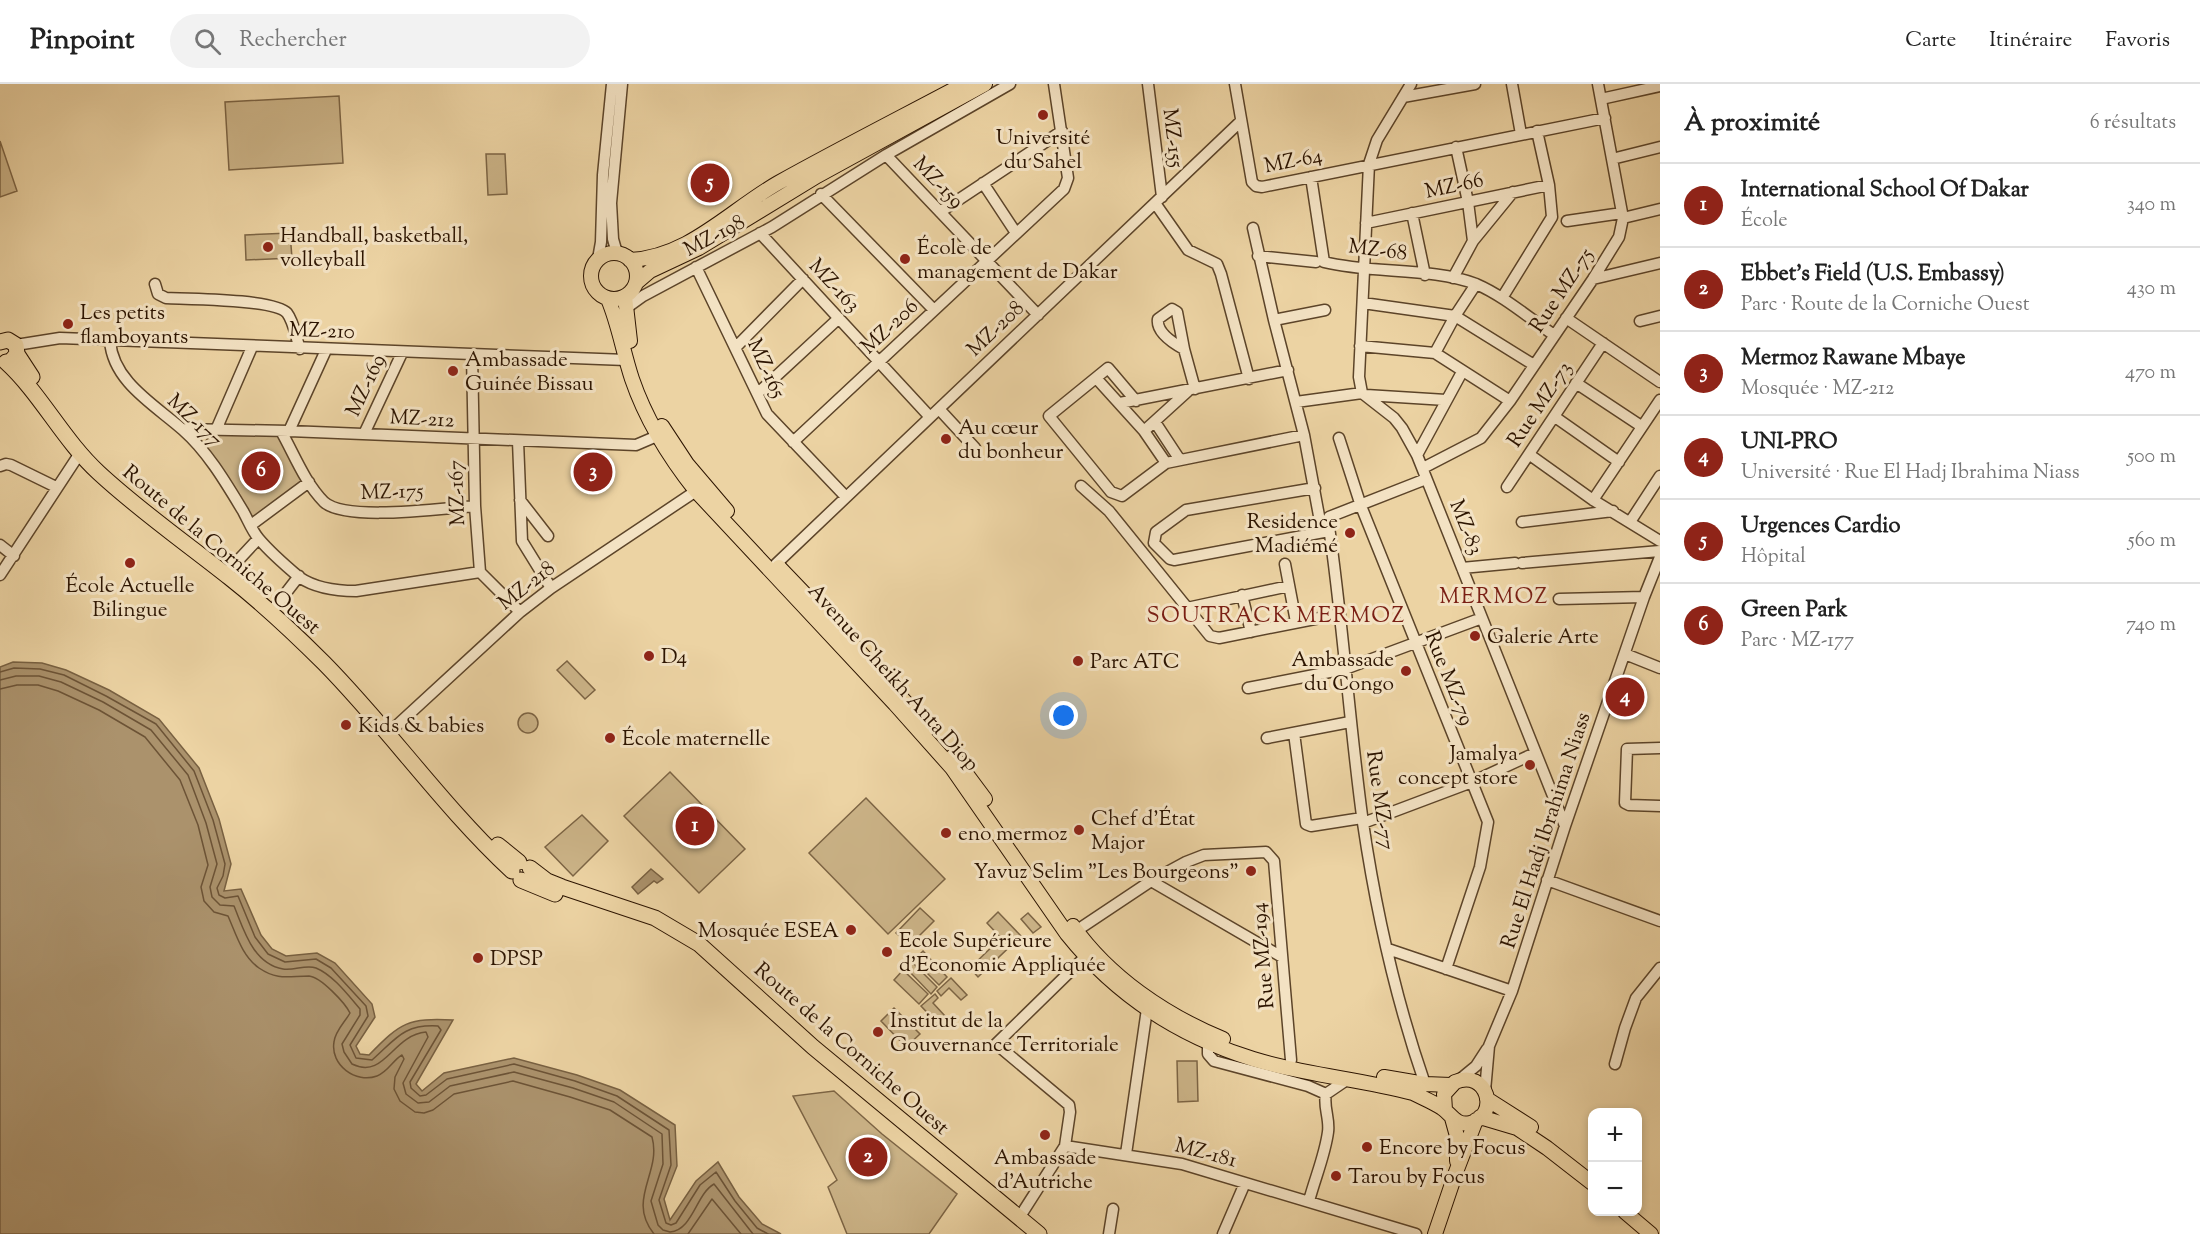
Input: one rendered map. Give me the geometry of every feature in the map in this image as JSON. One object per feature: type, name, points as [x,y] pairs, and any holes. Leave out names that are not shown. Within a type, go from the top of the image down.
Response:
[{"type":"highway","name":"Route de la Corniche Ouest","points":[[7,348],[21,376],[80,453],[99,473],[143,511],[232,579],[299,639],[370,712],[468,827],[521,870],[577,903],[646,922],[702,956],[805,1051],[1026,1234]]},
{"type":"highway","name":"Route de la Corniche Ouest","points":[[7,348],[65,423],[104,467],[231,568],[330,658],[521,870],[561,887],[655,918],[699,944],[813,1047],[1039,1234]]},
{"type":"main road","points":[[964,84],[776,185],[703,235],[652,257],[610,253],[598,259],[591,271],[592,285],[596,291],[608,299],[625,303],[636,283],[650,271],[699,248],[817,176],[986,84]]},
{"type":"main road","points":[[624,256],[636,270],[636,283]]},
{"type":"main road","name":"Avenue Cheikh Anta Diop","points":[[608,299],[618,324],[636,390],[666,452],[696,491],[952,768],[1085,957],[1147,1009],[1176,1028],[1208,1042],[1254,1059],[1413,1093],[1448,1114]]},
{"type":"main road","name":"Avenue Cheikh Anta Diop","points":[[625,303],[629,338],[654,409],[668,436],[703,485],[846,637],[966,771],[1076,931],[1122,978],[1173,1014],[1206,1032],[1233,1043],[1291,1060],[1425,1084],[1455,1082]]},
{"type":"main road","points":[[1456,1172],[1457,1136],[1448,1114],[1444,1094],[1455,1082],[1465,1079],[1476,1082],[1486,1095],[1588,1170]]},
{"type":"main road","points":[[1435,1234],[1456,1172],[1478,1119],[1486,1109],[1486,1095]]},
{"type":"main road","points":[[1448,1114],[1466,1123],[1478,1119],[1517,1128],[1588,1180]]},
{"type":"main road","points":[[1630,1216],[1651,1234]]},
{"type":"main road","points":[[1642,1216],[1660,1231]]},
{"type":"street","points":[[598,259],[612,84]]},
{"type":"street","points":[[622,84],[611,204],[613,239],[624,256]]},
{"type":"street","name":"MZ-198","points":[[625,303],[643,296],[760,233],[886,155],[1010,84]]},
{"type":"street","points":[[940,212],[1062,132],[1054,84]]},
{"type":"street","name":"MZ-155","points":[[1148,84],[1158,200]]},
{"type":"street","name":"MZ-64","points":[[1235,84],[1252,182],[1262,187],[1605,118]]},
{"type":"street","points":[[1364,394],[1359,377],[1369,164],[1377,140],[1411,84]]},
{"type":"street","points":[[1403,97],[1475,84]]},
{"type":"street","points":[[1512,84],[1521,135]]},
{"type":"street","name":"Rue MZ-75","points":[[1422,468],[1481,438],[1510,401],[1619,237],[1623,215],[1598,84]]},
{"type":"street","points":[[1601,99],[1660,85]]},
{"type":"street","name":"MZ-208","points":[[776,564],[1241,121]]},
{"type":"street","points":[[1502,298],[1552,217],[1537,131]]},
{"type":"street","name":"MZ-206","points":[[793,442],[1064,189],[1068,178],[1062,132]]},
{"type":"street","points":[[1456,147],[1468,202],[1473,241]]},
{"type":"street","points":[[1612,159],[1660,147]]},
{"type":"street","name":"MZ-159","points":[[886,155],[1038,315]]},
{"type":"street","name":"MZ-68","points":[[1311,177],[1323,260],[1326,262],[1453,278],[1476,284],[1502,298],[1554,335]]},
{"type":"street","points":[[983,183],[1016,233]]},
{"type":"street","name":"MZ-66","points":[[1366,223],[1548,185]]},
{"type":"street","points":[[1453,278],[1473,241],[1514,192]]},
{"type":"street","points":[[821,194],[934,310]]},
{"type":"street","points":[[1158,200],[1188,250],[1216,264],[1221,274],[1249,379]]},
{"type":"street","points":[[1567,221],[1623,215],[1660,208]]},
{"type":"street","points":[[760,210],[771,226]]},
{"type":"street","points":[[1412,213],[1425,275]]},
{"type":"street","points":[[1252,228],[1326,532],[1174,560],[1170,560],[1154,543],[1156,532],[1186,510],[1315,489]]},
{"type":"street","name":"MZ-163","points":[[760,233],[879,361],[975,448]]},
{"type":"street","points":[[1258,256],[1316,262]]},
{"type":"street","points":[[1593,279],[1660,263]]},
{"type":"street","name":"MZ-165","points":[[696,267],[767,414],[846,497]]},
{"type":"street","points":[[736,347],[802,279]]},
{"type":"street","points":[[155,284],[158,294],[166,298],[236,302],[280,308],[289,316],[300,349]]},
{"type":"street","points":[[1436,353],[1455,315],[1476,284]]},
{"type":"street","points":[[1363,303],[1455,315],[1534,365]]},
{"type":"street","points":[[1274,320],[1325,310]]},
{"type":"street","points":[[1640,321],[1660,316]]},
{"type":"street","points":[[758,393],[839,318]]},
{"type":"street","points":[[1566,318],[1660,382]]},
{"type":"street","name":"MZ-210","points":[[7,348],[60,338],[626,360]]},
{"type":"street","name":"MZ-177","points":[[110,341],[112,357],[118,368],[139,394],[182,429],[214,466],[258,539],[309,583],[341,591],[356,591],[480,572]]},
{"type":"street","name":"Rue MZ-73","points":[[1507,487],[1603,343]]},
{"type":"street","points":[[1360,346],[1436,353],[1510,401]]},
{"type":"street","points":[[216,430],[252,347]]},
{"type":"street","points":[[1184,349],[1192,390]]},
{"type":"street","points":[[285,431],[327,350]]},
{"type":"street","name":"MZ-169","points":[[364,434],[402,352]]},
{"type":"street","name":"MZ-167","points":[[471,355],[475,506],[480,572]]},
{"type":"street","points":[[1136,400],[1108,368],[1049,416],[1111,492],[1122,496],[1166,462],[1304,435]]},
{"type":"street","points":[[1120,403],[1174,398],[1192,390],[1288,370]]},
{"type":"street","points":[[1417,455],[1462,372]]},
{"type":"street","points":[[1096,378],[1144,431],[1166,462]]},
{"type":"street","points":[[1576,383],[1641,426]]},
{"type":"street","points":[[1296,402],[1364,394],[1446,400]]},
{"type":"street","name":"MZ-83","points":[[1364,394],[1394,418],[1417,455],[1565,826]]},
{"type":"street","points":[[1144,431],[1155,422],[1174,398]]},
{"type":"street","points":[[1593,500],[1660,400]]},
{"type":"street","points":[[1555,417],[1619,462]]},
{"type":"street","points":[[1155,422],[1180,460]]},
{"type":"street","name":"MZ-212","points":[[182,429],[636,445],[657,436]]},
{"type":"street","name":"MZ-175","points":[[285,431],[309,482],[325,502],[334,508],[354,512],[475,506]]},
{"type":"street","name":"Rue MZ-79","points":[[1339,438],[1361,506],[1488,822],[1480,867],[1446,969]]},
{"type":"street","points":[[518,441],[522,541],[552,588]]},
{"type":"street","points":[[0,575],[80,453]]},
{"type":"street","points":[[1530,455],[1593,500],[1660,541]]},
{"type":"street","points":[[0,466],[11,465],[56,487]]},
{"type":"street","points":[[1630,522],[1660,476]]},
{"type":"street","points":[[1361,506],[1426,479]]},
{"type":"street","points":[[251,525],[309,482]]},
{"type":"street","points":[[1081,486],[1109,511],[1210,636],[1214,638],[1340,614]]},
{"type":"street","name":"MZ-218","points":[[394,728],[520,612],[696,491]]},
{"type":"street","points":[[520,499],[548,536]]},
{"type":"street","name":"Rue MZ-77","points":[[1361,506],[1329,517],[1326,532],[1340,614],[1350,722],[1376,903],[1403,1014],[1425,1084]]},
{"type":"street","points":[[1522,522],[1614,511]]},
{"type":"street","points":[[231,568],[258,539]]},
{"type":"street","points":[[0,545],[14,556]]},
{"type":"street","points":[[1462,567],[1660,551]]},
{"type":"street","name":"Rue El Hadj Ibrahima Niass","points":[[1489,1046],[1512,991],[1565,826],[1644,597],[1658,570],[1660,557]]},
{"type":"street","points":[[1285,564],[1296,622]]},
{"type":"street","points":[[480,572],[520,612]]},
{"type":"street","points":[[275,607],[299,576]]},
{"type":"street","points":[[1187,608],[1289,586]]},
{"type":"street","points":[[1242,595],[1251,632]]},
{"type":"street","points":[[1559,599],[1644,597]]},
{"type":"street","points":[[1248,688],[1345,669],[1482,618]]},
{"type":"street","points":[[1625,654],[1660,668]]},
{"type":"street","points":[[1267,738],[1350,722]]},
{"type":"street","points":[[1294,733],[1306,824],[1311,826],[1363,821],[1472,782],[1535,753]]},
{"type":"street","points":[[1660,748],[1628,748],[1626,751],[1625,803],[1660,806]]},
{"type":"street","name":"Rue MZ-194","points":[[1151,882],[1186,862],[1204,855],[1266,852],[1274,861],[1291,1060]]},
{"type":"street","points":[[1547,880],[1660,921]]},
{"type":"street","points":[[1076,931],[1151,882],[1282,957]]},
{"type":"street","points":[[1388,949],[1512,991]]},
{"type":"street","points":[[1019,1218],[1065,1146],[1070,1112],[1069,1105],[996,1044],[1085,957]]},
{"type":"street","points":[[1615,1064],[1636,998],[1660,968]]},
{"type":"street","points":[[1126,1154],[1147,1009]]},
{"type":"street","points":[[1208,1042],[1208,1054],[1214,1061],[1308,1086],[1326,1094]]},
{"type":"street","points":[[1455,1082],[1476,1066],[1489,1046]]},
{"type":"street","points":[[1486,1095],[1489,1046]]},
{"type":"street","points":[[1309,1201],[1328,1134],[1326,1094],[1348,1079]]},
{"type":"street","name":"MZ-181","points":[[1065,1146],[1182,1164],[1416,1234]]},
{"type":"street","points":[[1223,1234],[1245,1183]]},
{"type":"street","points":[[1109,1234],[1113,1209]]},
{"type":"shaded area","points":[[339,96],[343,163],[229,170],[225,102]]},
{"type":"shaded area","points":[[0,141],[17,191],[0,197]]},
{"type":"shaded area","points":[[486,154],[505,154],[507,194],[488,195]]},
{"type":"shaded area","name":"Handball, basketball, volleyball","points":[[290,233],[292,258],[246,260],[245,235]]},
{"type":"shaded area","points":[[210,435],[279,436],[303,482],[258,517],[250,516],[207,451],[205,442]]},
{"type":"shaded area","points":[[567,661],[595,690],[585,699],[557,670]]},
{"type":"shaded area","points":[[528,713],[535,716],[538,723],[535,730],[528,733],[521,730],[518,723],[521,716]]},
{"type":"shaded area","points":[[670,772],[745,849],[699,893],[624,816]]},
{"type":"shaded area","points":[[866,798],[945,879],[888,934],[809,853]]},
{"type":"shaded area","points":[[582,815],[608,841],[573,876],[545,847]]},
{"type":"shaded area","points":[[920,908],[934,921],[910,945],[896,933]]},
{"type":"shaded area","points":[[998,912],[1021,936],[978,977],[970,968],[1001,938],[987,923]]},
{"type":"shaded area","points":[[1028,913],[1041,927],[1033,933],[1021,919]]},
{"type":"shaded area","points":[[923,951],[947,977],[939,985],[914,960]]},
{"type":"shaded area","points":[[912,962],[937,987],[931,994],[906,968]]},
{"type":"shaded area","points":[[903,970],[928,994],[919,1004],[894,980]]},
{"type":"shaded area","points":[[951,978],[967,995],[961,1000],[949,988],[941,996],[937,991]]},
{"type":"shaded area","points":[[935,994],[938,998],[933,1003],[945,1016],[937,1023],[921,1006]]},
{"type":"shaded area","points":[[894,1008],[920,1034],[906,1047],[881,1021]]},
{"type":"shaded area","points":[[1177,1061],[1197,1061],[1198,1101],[1178,1102]]},
{"type":"shaded area","points":[[834,1091],[882,1134],[957,1194],[929,1234],[847,1234],[828,1187],[837,1180],[793,1096]]},
{"type":"water","points":[[13,662],[42,663],[66,670],[109,690],[159,719],[199,768],[219,819],[231,864],[224,891],[241,889],[261,935],[272,949],[286,956],[317,953],[335,963],[372,1004],[375,1017],[356,1046],[360,1054],[369,1055],[389,1035],[406,1024],[425,1020],[453,1020],[416,1084],[422,1091],[444,1073],[514,1058],[577,1075],[620,1090],[675,1125],[677,1166],[664,1199],[670,1220],[696,1181],[718,1162],[739,1197],[762,1224],[781,1234],[0,1234],[0,667]]},
{"type":"water","points":[[651,869],[663,879],[657,883],[654,881],[638,894],[632,887]]},
{"type":"place","name":"Université du Sahel","points":[[1043,115]]},
{"type":"place","name":"Urgences Cardio","points":[[710,183]]},
{"type":"place","name":"Handball, basketball, volleyball","points":[[268,247]]},
{"type":"place","name":"École de management de Dakar","points":[[905,259]]},
{"type":"place","name":"Les petits flamboyants","points":[[68,324]]},
{"type":"place","name":"Ambassade Guinée Bissau","points":[[453,371]]},
{"type":"place","name":"Au cœur du bonheur","points":[[946,439]]},
{"type":"place","name":"Green Park","points":[[261,471]]},
{"type":"place","name":"Mermoz Rawane Mbaye","points":[[593,472]]},
{"type":"place","name":"Residence Madiémé","points":[[1350,533]]},
{"type":"place","name":"École Actuelle Bilingue","points":[[130,563]]},
{"type":"place","name":"Galerie Arte","points":[[1475,636]]},
{"type":"place","name":"D4","points":[[649,656]]},
{"type":"place","name":"Parc ATC","points":[[1078,661]]},
{"type":"place","name":"Ambassade du Congo","points":[[1406,671]]},
{"type":"place","name":"UNI-PRO","points":[[1625,697]]},
{"type":"place","name":"Kids & babies","points":[[346,725]]},
{"type":"place","name":"École maternelle","points":[[610,738]]},
{"type":"place","name":"Jamalya concept store","points":[[1530,765]]},
{"type":"place","name":"International School Of Dakar","points":[[695,826]]},
{"type":"place","name":"Chef d'État Major","points":[[1079,830]]},
{"type":"place","name":"eno mermoz","points":[[946,833]]},
{"type":"place","name":"Yavuz Selim \"Les Bourgeons\"","points":[[1251,871]]},
{"type":"place","name":"Mosquée ESEA","points":[[851,930]]},
{"type":"place","name":"Ecole Supérieure d'Economie Appliquée","points":[[887,952]]},
{"type":"place","name":"DPSP","points":[[478,958]]},
{"type":"place","name":"Institut de la Gouvernance Territoriale","points":[[878,1032]]},
{"type":"place","name":"Ambassade d'Autriche","points":[[1045,1135]]},
{"type":"place","name":"Encore by Focus","points":[[1367,1147]]},
{"type":"place","name":"Ebbet's Field (U.S. Embassy)","points":[[868,1157]]},
{"type":"place","name":"Tarou by Focus","points":[[1336,1176]]},
{"type":"district","name":"MERMOZ","points":[[1494,595]]},
{"type":"district","name":"SOUTRACK MERMOZ","points":[[1276,614]]}]
